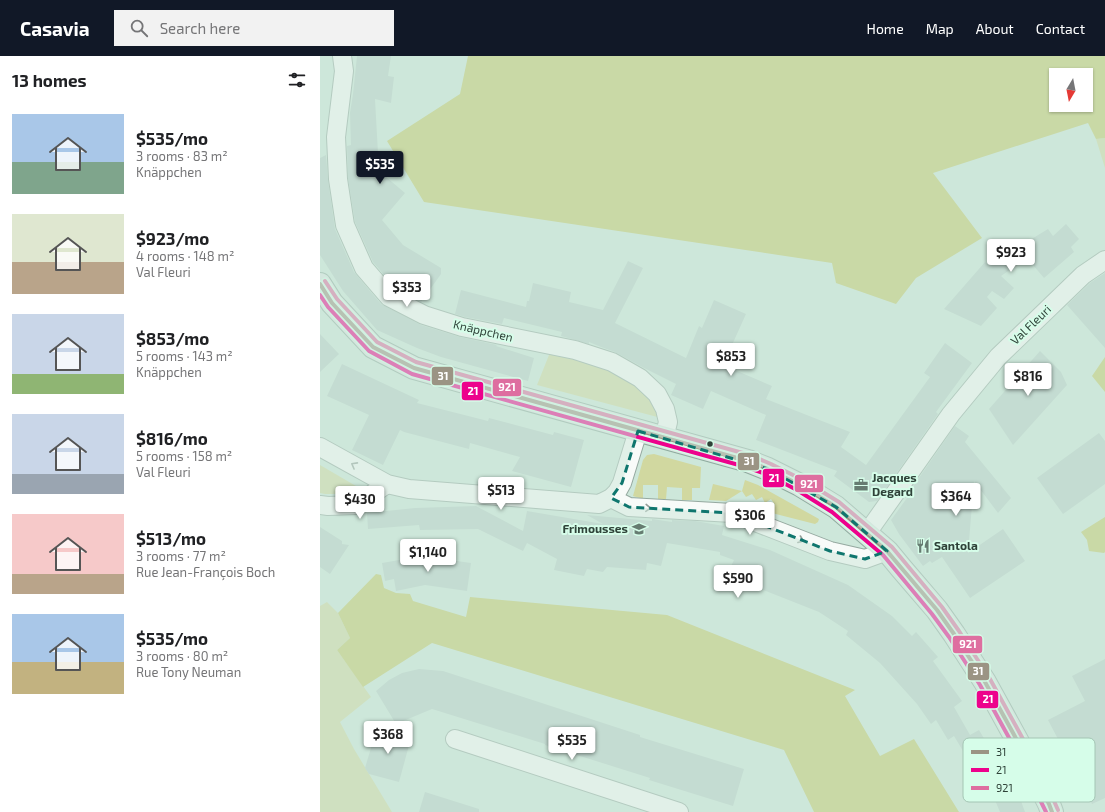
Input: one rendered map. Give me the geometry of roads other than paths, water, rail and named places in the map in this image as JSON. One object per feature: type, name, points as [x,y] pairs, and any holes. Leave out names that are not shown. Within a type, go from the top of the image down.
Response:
[{"type":"main road","points":[[320,284],[332,303],[373,347],[414,368],[748,461],[800,485],[836,507],[887,551],[932,604],[954,634],[985,682],[1016,738]]},
{"type":"main road","points":[[1048,802],[1052,812]]},
{"type":"street","name":"Knäppchen","points":[[342,56],[344,71],[336,137],[338,179],[346,225],[364,268],[389,297],[424,315],[462,327],[575,350],[612,362],[640,378],[657,394],[665,409],[668,422],[664,438]]},
{"type":"street","name":"Val Fleuri","points":[[867,533],[951,414],[998,357],[1082,275],[1105,260]]},
{"type":"street","points":[[320,447],[387,484],[409,489],[599,504],[611,498],[617,492],[622,482],[638,431]]},
{"type":"street","points":[[320,505],[356,505],[387,484]]},
{"type":"street","points":[[611,498],[629,507],[732,513],[830,551],[865,559],[887,551]]},
{"type":"street","points":[[454,739],[680,812]]},
{"type":"place","name":"Jacques Degard","points":[[861,485]]},
{"type":"place","name":"Frimousses","points":[[639,529]]},
{"type":"place","name":"Santola","points":[[923,546]]}]
